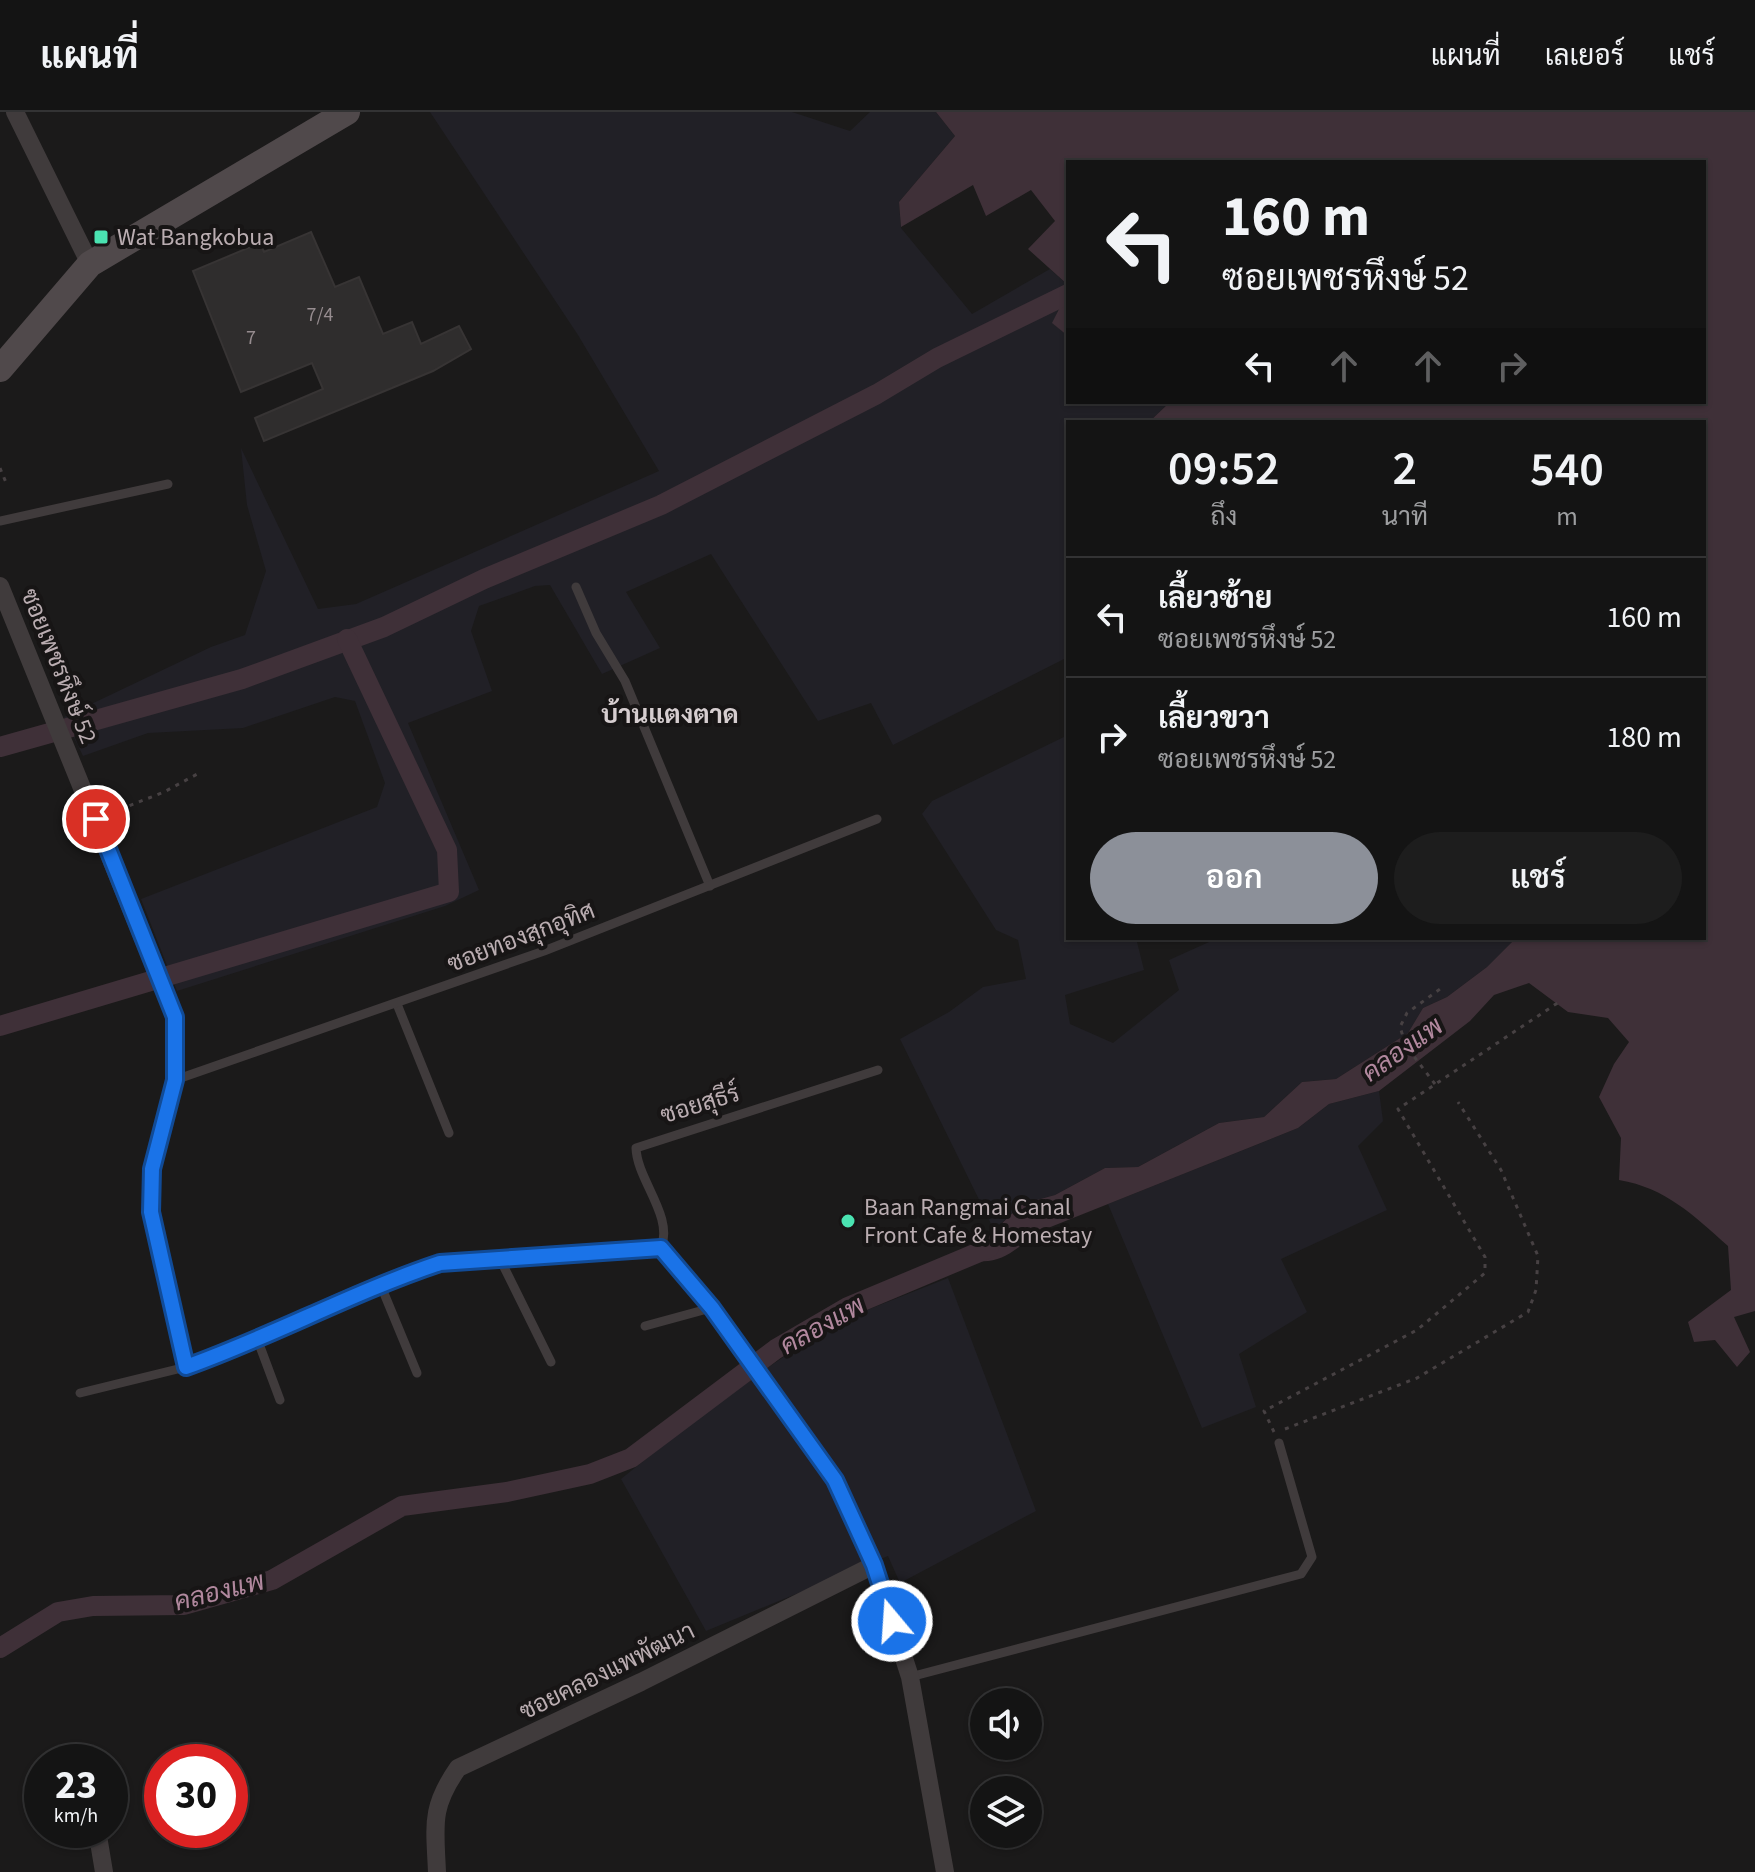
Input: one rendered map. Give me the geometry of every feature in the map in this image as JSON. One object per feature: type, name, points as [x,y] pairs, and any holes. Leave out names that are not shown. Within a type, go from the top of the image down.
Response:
[{"type":"main road","points":[[0,369],[90,264],[347,112]]},
{"type":"street","points":[[15,112],[90,264]]},
{"type":"street","name":"ซอยเพชรหึงษ์ 52","points":[[0,586],[174,1015],[175,1080],[152,1169],[151,1212],[186,1367]]},
{"type":"street","points":[[186,1367],[258,1341],[440,1263],[661,1248],[712,1308],[739,1350],[780,1399],[835,1480],[874,1565],[910,1677],[945,1872]]},
{"type":"street","name":"ซอยคลองแพพัฒนา","points":[[437,1872],[435,1829],[440,1795],[458,1768],[641,1682],[874,1565]]},
{"type":"street","points":[[100,1848],[104,1872]]},
{"type":"lane","points":[[0,521],[168,484]]},
{"type":"lane","points":[[576,587],[596,633],[625,681],[710,886]]},
{"type":"lane","name":"ซอยทองสุกอุทิศ","points":[[175,1080],[397,1004],[710,886],[877,819]]},
{"type":"lane","points":[[397,1004],[449,1133]]},
{"type":"lane","name":"ซอยสุธีร์","points":[[661,1248],[666,1234],[639,1166],[636,1148],[878,1070]]},
{"type":"lane","points":[[501,1261],[551,1362]]},
{"type":"lane","points":[[381,1286],[417,1373]]},
{"type":"lane","points":[[645,1326],[712,1308]]},
{"type":"lane","points":[[258,1341],[280,1400]]},
{"type":"lane","points":[[80,1393],[186,1367]]},
{"type":"lane","points":[[910,1677],[1301,1574],[1312,1557],[1279,1443]]},
{"type":"path","points":[[0,468],[7,485]]},
{"type":"path","points":[[96,819],[164,792],[201,772]]},
{"type":"path","points":[[1435,1084],[1406,1046],[1400,1027],[1407,1013],[1440,989]]},
{"type":"path","points":[[1279,1443],[1264,1411],[1417,1330],[1485,1273],[1485,1257],[1398,1109],[1562,1000]]},
{"type":"path","points":[[1279,1443],[1282,1432],[1291,1424],[1417,1378],[1528,1312],[1536,1290],[1538,1256],[1501,1170],[1458,1102]]},
{"type":"shaded area","points":[[430,112],[792,112],[850,131],[870,112],[936,112],[955,136],[899,202],[901,228],[972,314],[1050,269],[1066,283],[1053,323],[1066,334],[1066,404],[1168,404],[1151,420],[1066,420],[1066,658],[893,745],[871,703],[818,721],[711,554],[626,592],[660,648],[602,674],[550,585],[535,586],[479,606],[471,631],[492,691],[408,723],[479,890],[445,906],[177,991],[141,899],[377,807],[385,783],[355,701],[335,697],[243,728],[148,733],[83,756],[64,717],[211,647],[245,635],[266,571],[247,505],[241,448],[318,609],[356,604],[659,471],[578,335]]},
{"type":"shaded area","points":[[1066,736],[1066,940],[1136,940],[1144,970],[1065,995],[1070,1024],[1113,1043],[1179,990],[1169,960],[1214,940],[1514,940],[1487,967],[1447,997],[1423,1008],[1408,1033],[1336,1079],[1302,1082],[1264,1117],[1219,1123],[1138,1167],[1105,1168],[1055,1195],[1022,1204],[994,1230],[900,1039],[949,1012],[983,987],[1026,979],[1018,940],[996,930],[922,814],[932,801]]},
{"type":"shaded area","points":[[1379,1091],[1383,1121],[1358,1146],[1387,1210],[1281,1259],[1307,1312],[1239,1354],[1256,1407],[1202,1428],[1108,1204],[1298,1128],[1329,1104]]},
{"type":"shaded area","points":[[948,1278],[1036,1511],[900,1583],[888,1556],[706,1631],[621,1479],[717,1402],[834,1323]]},
{"type":"water","points":[[936,112],[1755,112],[1755,1311],[1734,1317],[1750,1352],[1737,1367],[1715,1340],[1694,1342],[1688,1322],[1731,1290],[1728,1246],[1665,1196],[1619,1180],[1621,1138],[1599,1097],[1614,1064],[1629,1042],[1608,1018],[1568,1012],[1529,983],[1494,995],[1470,1021],[1379,1091],[1329,1104],[1298,1128],[1038,1232],[1005,1256],[987,1261],[966,1258],[1022,1204],[1055,1195],[1105,1168],[1138,1167],[1219,1123],[1264,1117],[1302,1082],[1336,1079],[1408,1033],[1423,1008],[1447,997],[1487,967],[1514,940],[1706,940],[1706,420],[1151,420],[1168,404],[1706,404],[1706,160],[1066,160],[1066,283],[1028,249],[1055,221],[1031,190],[986,216],[973,185],[901,227],[899,202],[955,136]]},
{"type":"water","points":[[1066,295],[1066,334],[1052,323]]},
{"type":"building","points":[[311,232],[335,287],[359,277],[383,334],[412,322],[421,344],[459,326],[471,349],[433,371],[264,441],[255,418],[323,389],[312,363],[241,392],[193,271],[260,243],[264,252]]},
{"type":"waterway","points":[[0,747],[242,679],[384,627],[484,579],[661,505],[877,394],[937,358],[1066,295]]},
{"type":"waterway","points":[[0,1026],[449,892],[447,850],[347,639]]},
{"type":"waterway","name":"คลองแพ","points":[[0,1648],[58,1612],[93,1606],[184,1605],[272,1580],[402,1506],[507,1492],[590,1474],[631,1458],[776,1349],[848,1307],[989,1248]]},
{"type":"place","name":"Wat Bangkobua","points":[[101,237]]},
{"type":"place","name":"Baan Rangmai Canal Front Cafe & Homestay","points":[[848,1221]]},
{"type":"district","name":"บ้านแตงตาด","points":[[670,714]]},
{"type":"route","points":[[96,819],[175,1017],[175,1080],[152,1169],[151,1212],[155,1241],[186,1367],[258,1341],[408,1274],[440,1263],[661,1248],[712,1308],[739,1350],[780,1399],[835,1480],[874,1565],[892,1621]]}]
